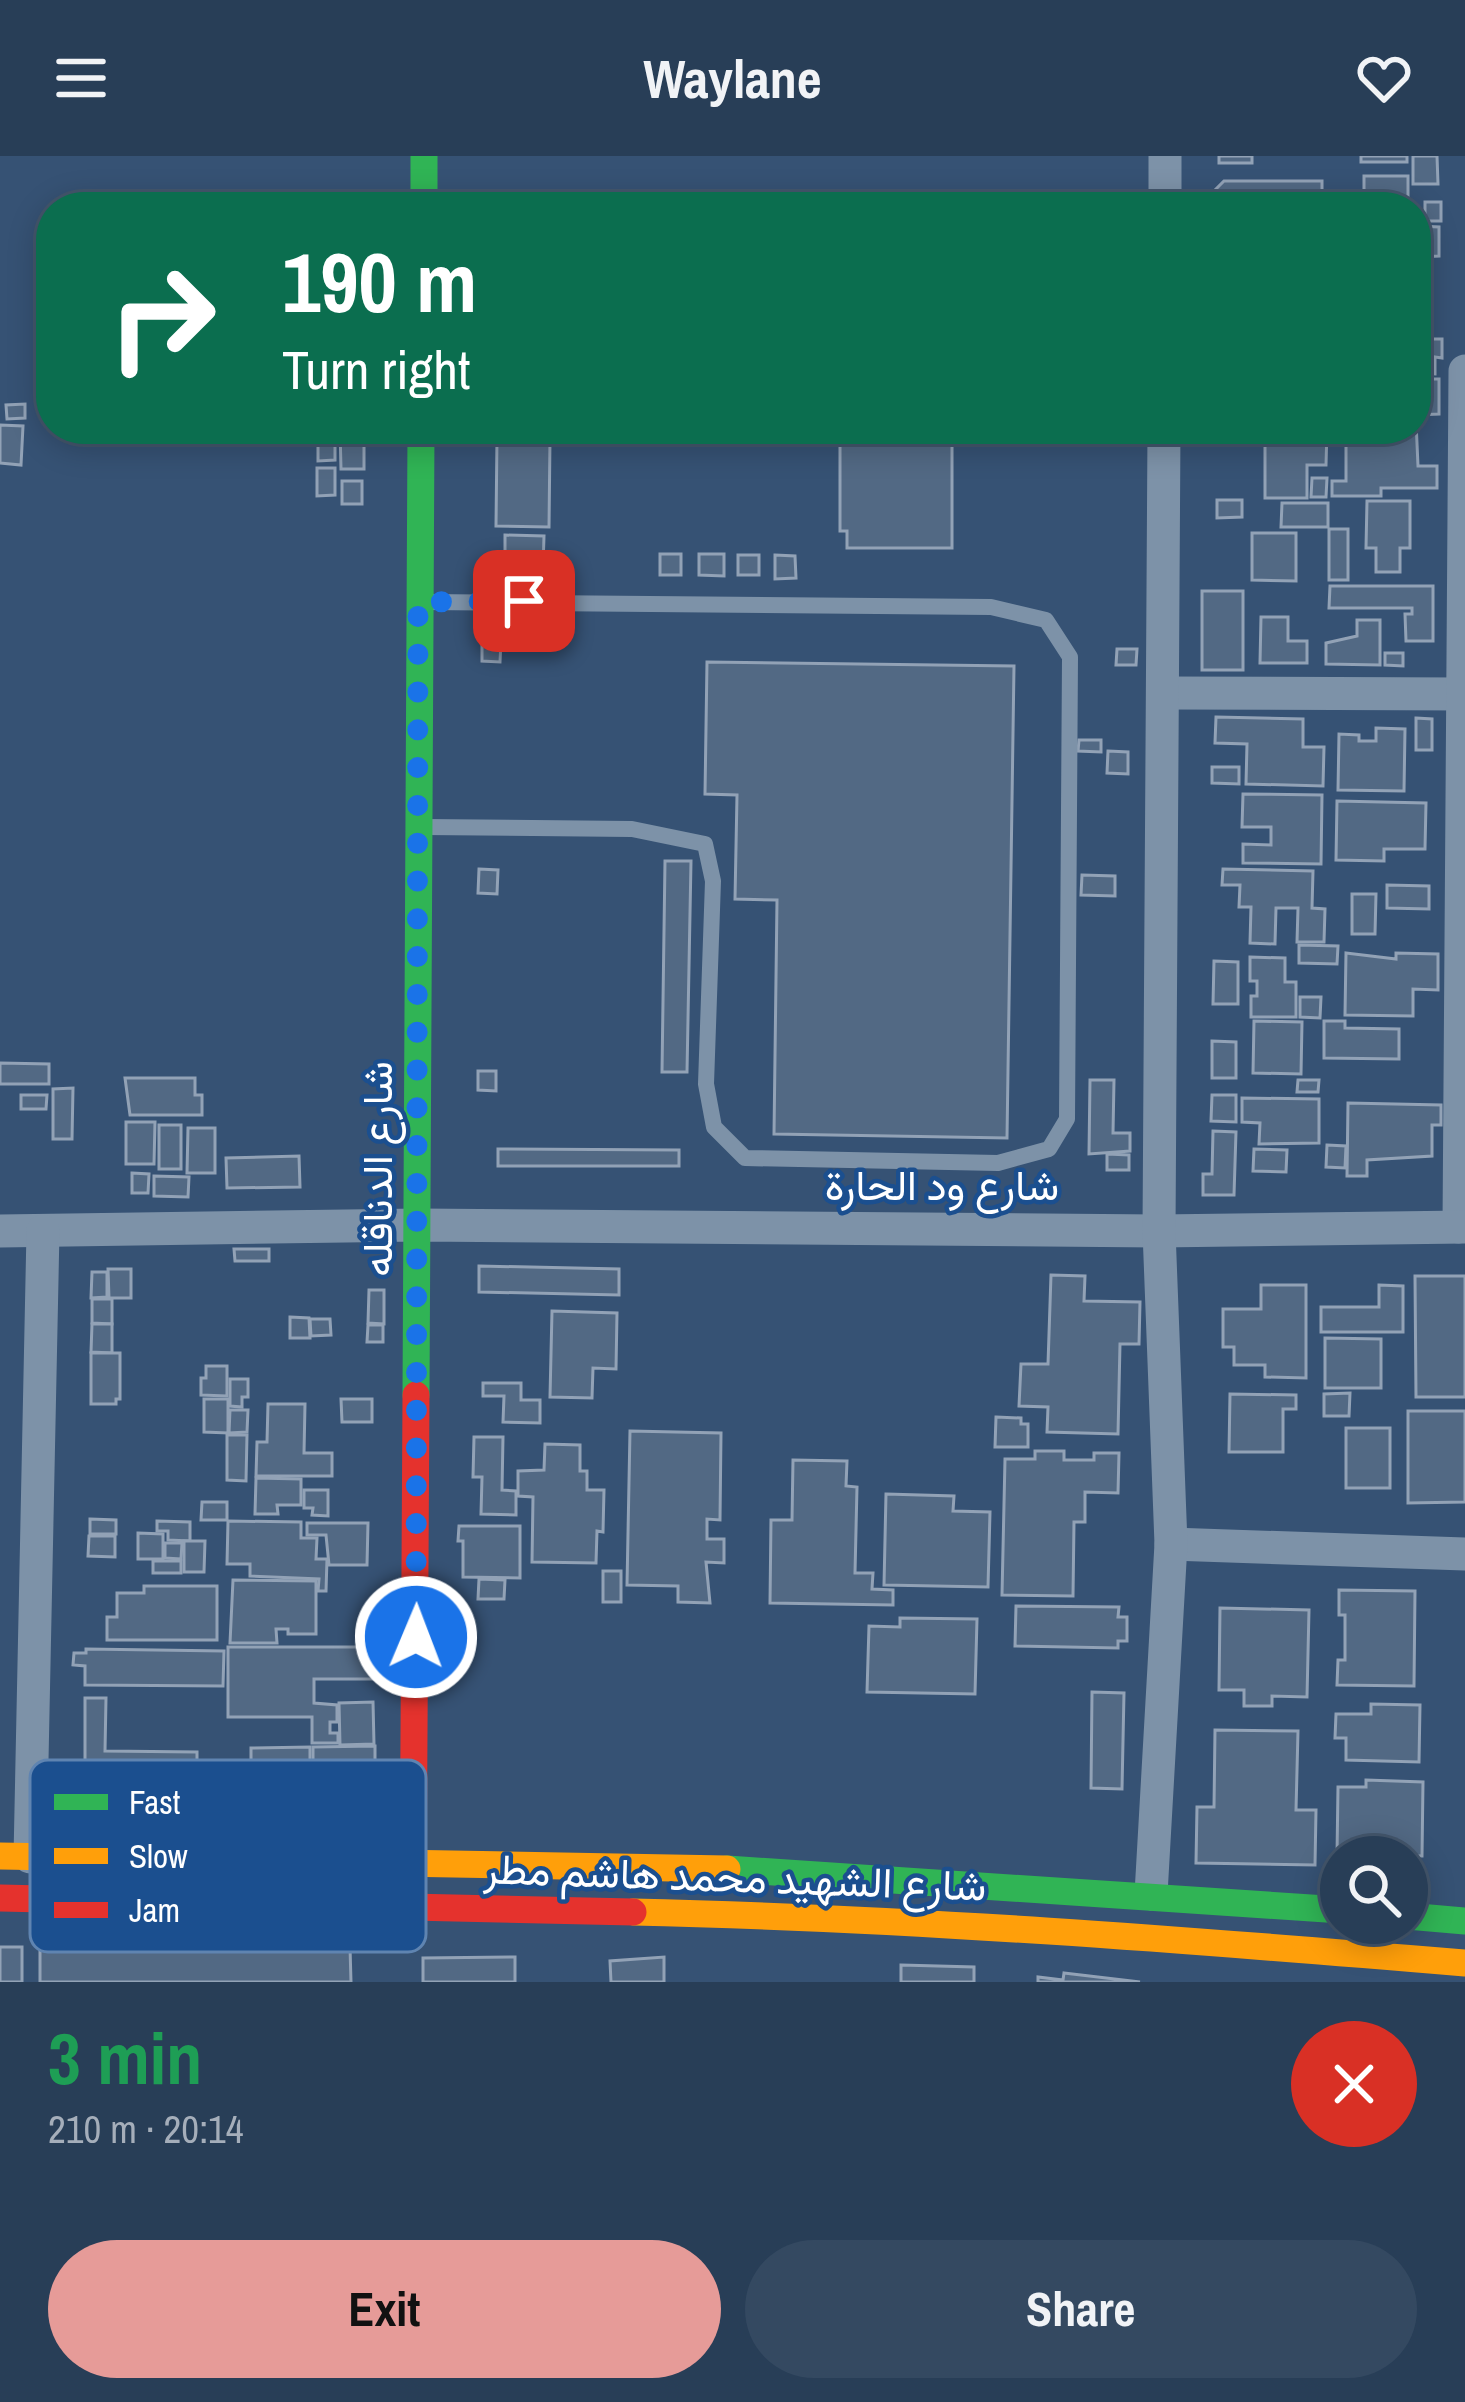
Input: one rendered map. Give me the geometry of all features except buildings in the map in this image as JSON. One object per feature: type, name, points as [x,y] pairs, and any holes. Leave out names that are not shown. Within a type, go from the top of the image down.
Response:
[{"type":"main road","points":[[424,156],[424,192]]},
{"type":"main road","name":"شارع الدناقله","points":[[415,1760],[421,444]]},
{"type":"main road","name":"شارع الشهيد محمد هاشم مطر","points":[[426,1866],[774,1869],[1320,1908]]},
{"type":"main road","name":"شارع الشهيد محمد هاشم مطر","points":[[0,1898],[30,1899]]},
{"type":"main road","name":"شارع الشهيد محمد هاشم مطر","points":[[426,1909],[794,1916],[1136,1936],[1465,1964]]},
{"type":"main road","points":[[1428,1918],[1465,1921]]},
{"type":"street","points":[[1165,156],[1165,192]]},
{"type":"street","points":[[1462,1227],[1465,371]]},
{"type":"street","points":[[1151,1894],[1171,1544],[1159,1231],[1164,444]]},
{"type":"street","points":[[1163,693],[1463,694]]},
{"type":"street","name":"شارع ود الحارة","points":[[0,1231],[419,1226],[1159,1231],[1462,1227]]},
{"type":"street","points":[[15,1857],[43,1231]]},
{"type":"street","points":[[1171,1544],[1465,1554]]},
{"type":"lane","points":[[418,602],[991,607],[1046,620],[1070,657],[1066,1119],[1049,1149],[998,1163],[745,1158],[714,1127],[706,1084],[713,881],[705,844],[632,829],[420,827]]},
{"type":"traffic: fast","points":[[424,156],[424,192]]},
{"type":"traffic: fast","points":[[416,1395],[421,444]]},
{"type":"traffic: fast","points":[[727,1869],[1320,1909]]},
{"type":"traffic: fast","points":[[1428,1918],[1465,1921]]},
{"type":"traffic: slow","points":[[0,1856],[30,1857]]},
{"type":"traffic: slow","points":[[426,1864],[727,1869]]},
{"type":"traffic: slow","points":[[633,1912],[945,1925],[1465,1963]]},
{"type":"traffic: jam","points":[[414,1760],[416,1395]]},
{"type":"traffic: jam","points":[[0,1898],[30,1899]]},
{"type":"traffic: jam","points":[[426,1907],[633,1912]]},
{"type":"route","points":[[416,1637],[418,602],[524,601]]}]
